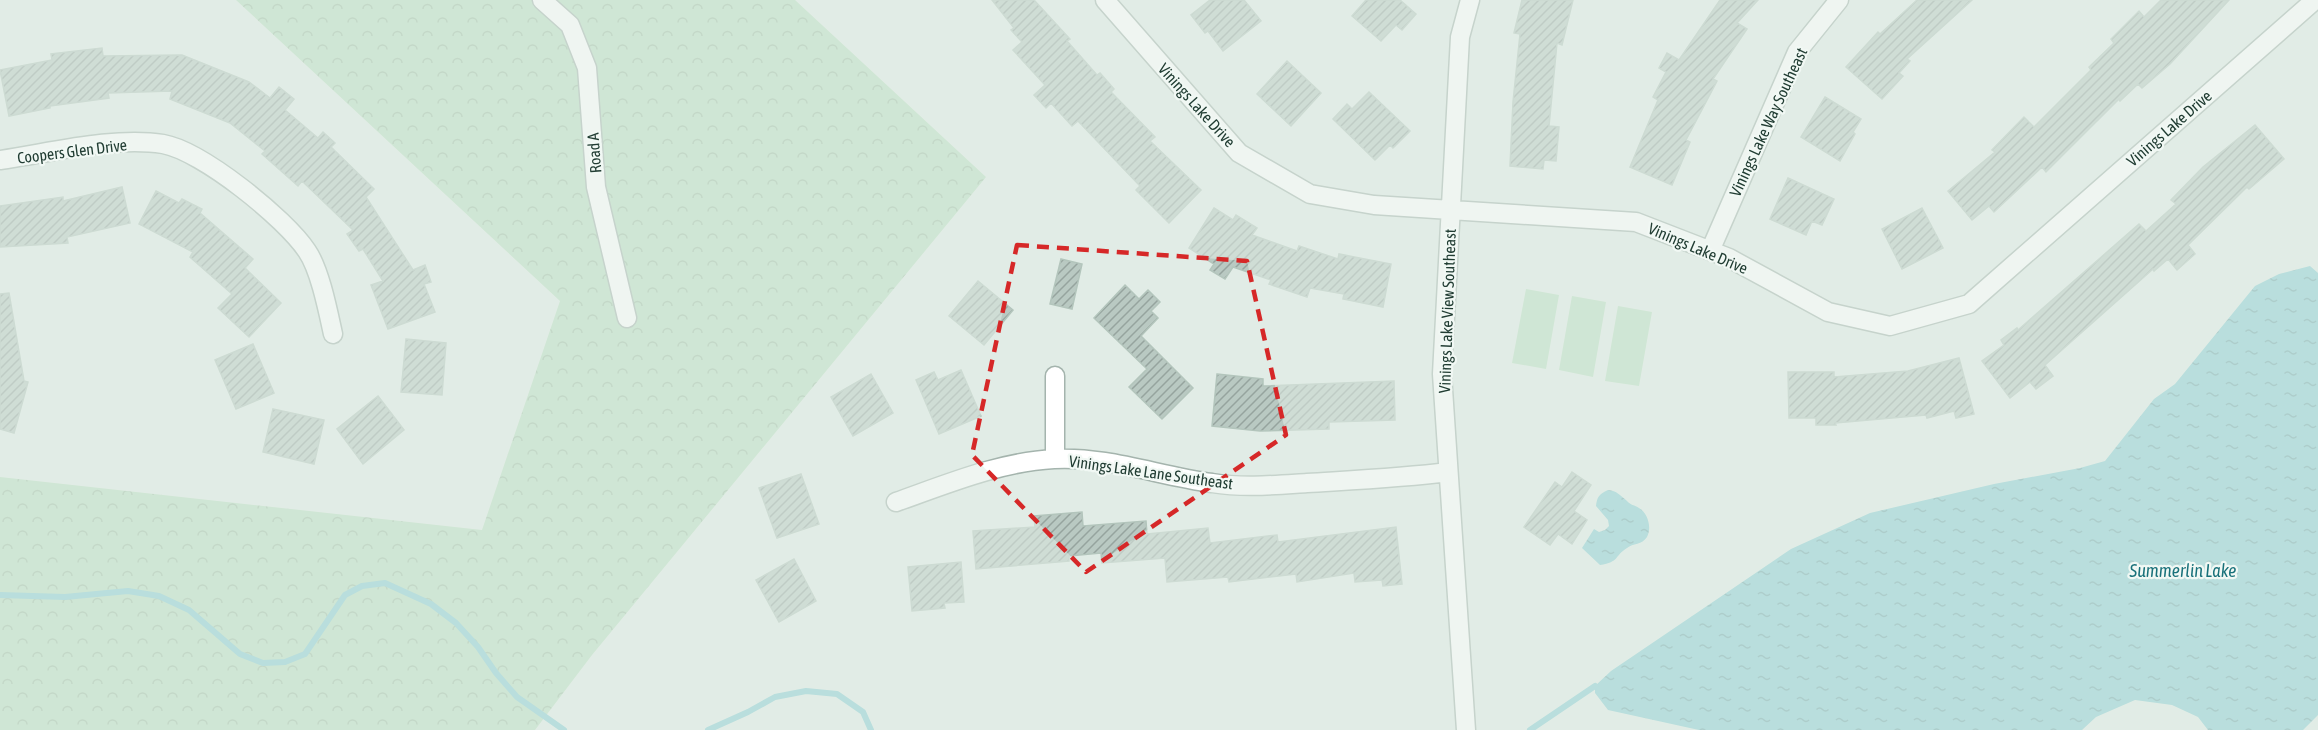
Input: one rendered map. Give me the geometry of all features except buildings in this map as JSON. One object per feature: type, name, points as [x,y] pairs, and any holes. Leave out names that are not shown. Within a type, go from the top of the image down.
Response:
[{"type":"street","name":"Road A","points":[[542,0],[570,26],[587,68],[597,187],[627,318]]},
{"type":"street","name":"Vinings Lake Drive","points":[[1105,0],[1239,153],[1310,194],[1374,205],[1636,222],[1730,258],[1828,312],[1890,326],[1969,304],[2315,0]]},
{"type":"street","name":"Vinings Lake View Southeast","points":[[1466,730],[1442,374],[1460,37],[1470,0]]},
{"type":"street","name":"Vinings Lake Way Southeast","points":[[1710,251],[1797,52],[1839,0]]},
{"type":"street","name":"Coopers Glen Drive","points":[[0,160],[120,142],[163,144],[186,152],[240,187],[283,225],[308,252],[325,296],[333,334]]},
{"type":"street","points":[[1055,376],[1056,459]]},
{"type":"street","name":"Vinings Lake Lane Southeast","points":[[896,502],[984,471],[1021,463],[1056,459],[1132,466],[1211,483],[1253,486],[1393,479],[1448,472]]},
{"type":"highlighted area","points":[[1017,245],[1247,261],[1286,435],[1086,572],[972,455]]},
{"type":"green space","points":[[236,0],[795,0],[986,177],[592,655],[535,730],[0,730],[0,477],[482,530],[560,301]]},
{"type":"green space","points":[[1526,289],[1559,295],[1546,369],[1512,363]]},
{"type":"green space","points":[[1572,296],[1606,302],[1593,377],[1559,370]]},
{"type":"green space","points":[[1618,306],[1652,312],[1639,386],[1605,381]]},
{"type":"water","name":"Summerlin Lake","points":[[2310,266],[2318,273],[2318,715],[2303,730],[2208,730],[2198,717],[2172,705],[2135,700],[2096,717],[2082,730],[1699,730],[1608,710],[1595,693],[1595,686],[1611,671],[1791,549],[1870,513],[2105,461],[2154,399],[2175,384],[2255,286],[2279,274]]},
{"type":"water","points":[[1608,490],[1616,492],[1642,510],[1647,517],[1649,529],[1643,541],[1629,546],[1611,562],[1600,565],[1582,548],[1594,529],[1599,532],[1609,526],[1608,520],[1596,506],[1599,496]]},
{"type":"waterway","points":[[0,595],[65,597],[128,591],[159,596],[189,610],[240,654],[263,663],[285,662],[305,654],[345,595],[362,586],[385,583],[431,604],[456,623],[517,697],[564,730]]},
{"type":"waterway","points":[[1530,730],[1595,686]]},
{"type":"waterway","points":[[708,730],[775,697],[806,691],[837,694],[863,712],[871,730]]}]
